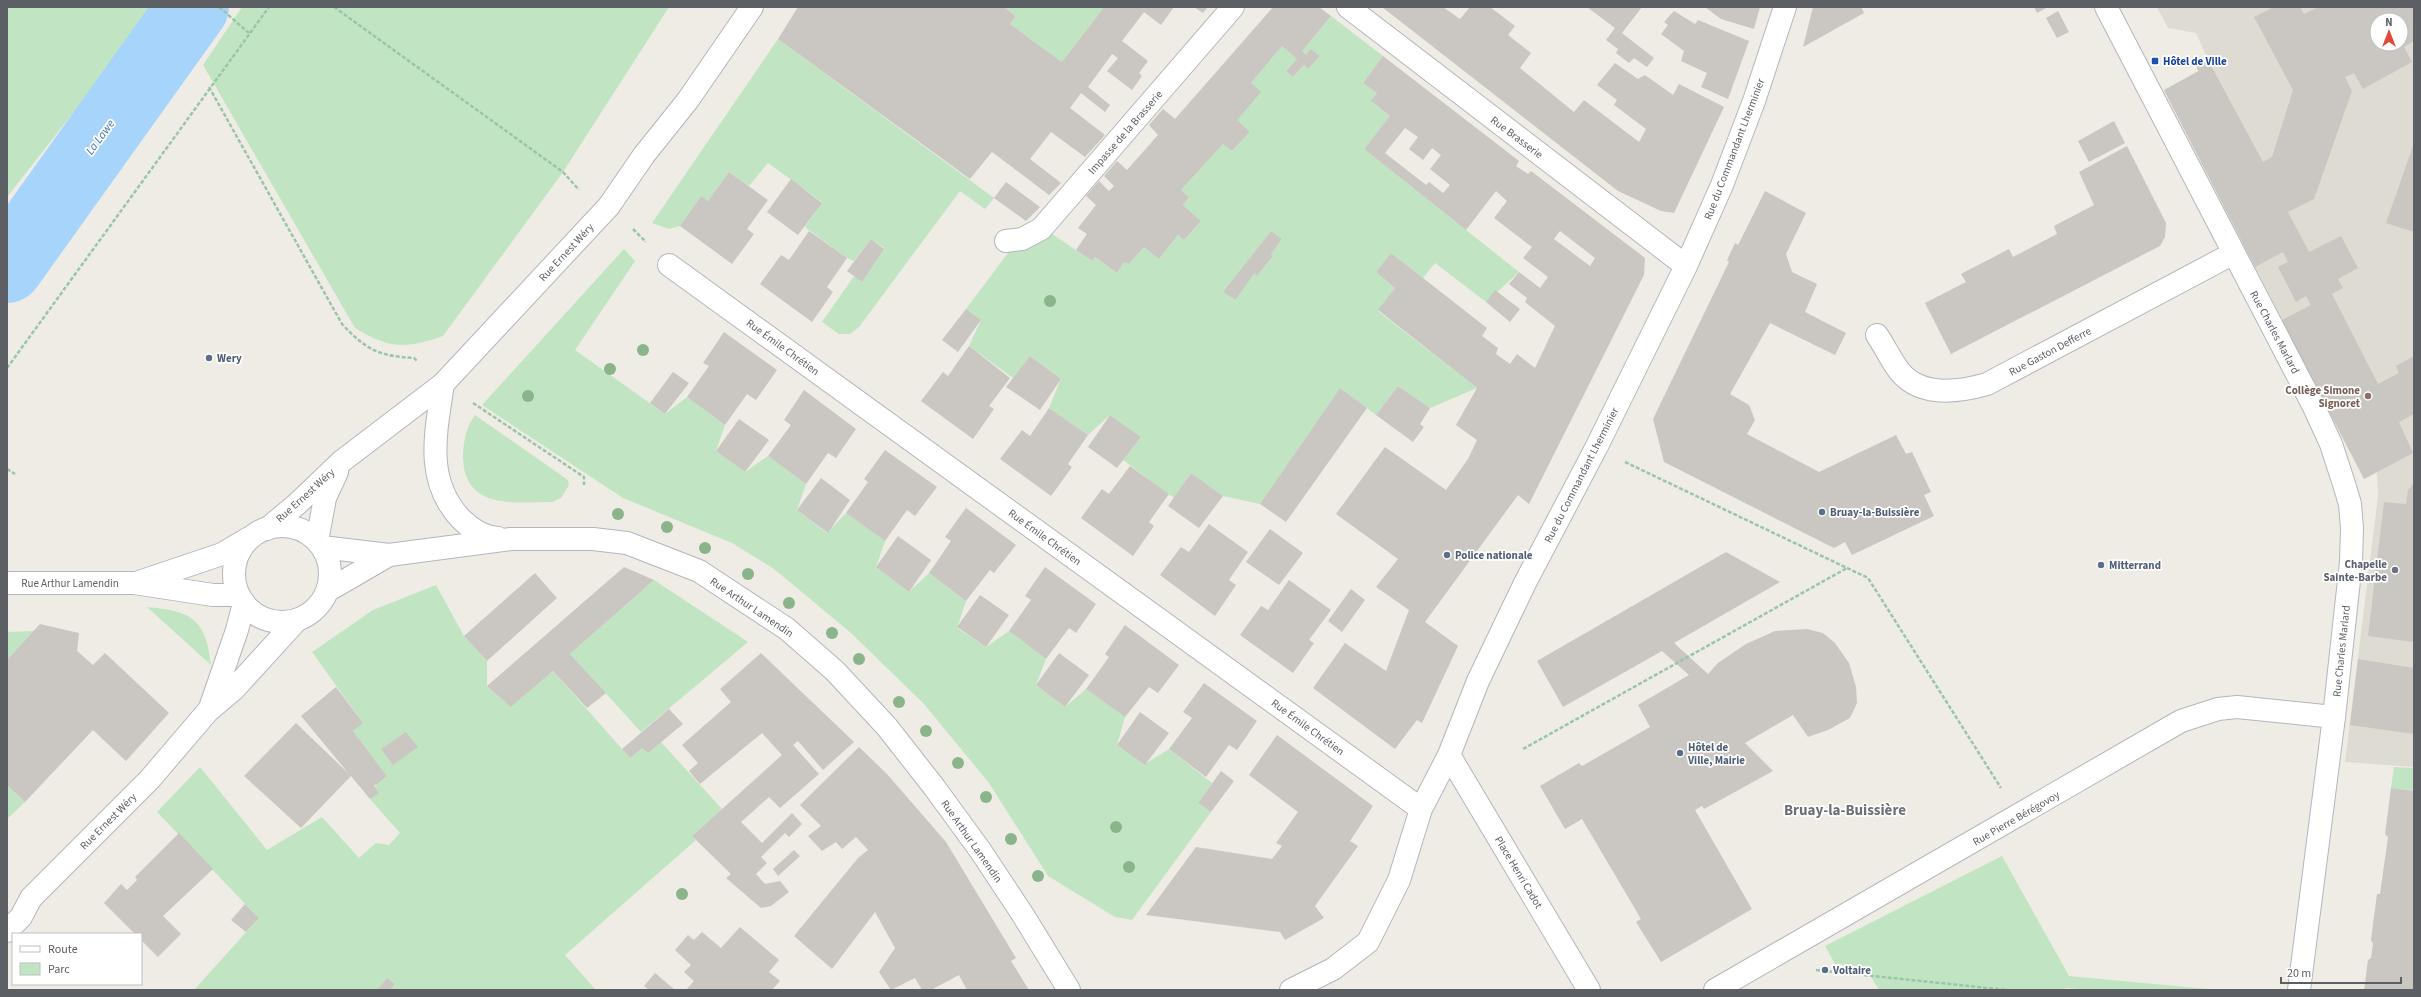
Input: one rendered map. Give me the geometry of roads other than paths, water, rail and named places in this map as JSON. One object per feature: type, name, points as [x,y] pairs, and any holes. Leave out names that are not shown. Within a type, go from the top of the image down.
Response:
[{"type":"street","name":"Rue Ernest Wéry","points":[[260,533],[297,504],[342,461],[443,384],[609,206],[644,155],[688,100],[752,7]]},
{"type":"street","name":"Impasse de la Brasserie","points":[[1006,241],[1022,238],[1041,228],[1233,7]]},
{"type":"street","name":"Rue Brasserie","points":[[1348,7],[1686,266]]},
{"type":"street","name":"Rue du Commandant Lherminier","points":[[1291,990],[1333,969],[1368,942],[1399,880],[1421,809],[1449,755],[1478,681],[1525,583],[1596,448],[1686,266],[1722,185],[1754,101],[1785,7]]},
{"type":"street","name":"Rue Charles Marlard","points":[[2106,7],[2316,412],[2331,444],[2350,504],[2351,562],[2334,717],[2298,990]]},
{"type":"street","name":"Rue Gaston Defferre","points":[[1877,335],[1901,372],[1909,380],[1928,388],[1964,391],[1986,384],[2234,253]]},
{"type":"street","name":"Rue Émile Chrétien","points":[[670,265],[1421,809]]},
{"type":"street","points":[[443,384],[435,468],[440,488],[453,511],[467,526],[488,538],[511,539]]},
{"type":"street","name":"Rue Ernest Wéry","points":[[319,544],[325,498],[342,461]]},
{"type":"street","points":[[280,527],[294,528],[306,533],[319,544],[330,569],[327,591],[316,608],[297,620],[283,622],[268,620],[255,614],[241,599],[234,580],[235,564],[241,549],[260,533],[280,527]]},
{"type":"street","name":"Rue Arthur Lamendin","points":[[134,583],[222,554],[260,533]]},
{"type":"street","name":"Rue Arthur Lamendin","points":[[319,544],[389,556],[511,539],[593,539],[627,544],[699,571],[787,629],[835,671],[887,727],[934,786],[1023,915],[1069,990]]},
{"type":"street","name":"Rue Arthur Lamendin","points":[[327,591],[389,556]]},
{"type":"street","name":"Rue Arthur Lamendin","points":[[7,583],[134,583],[241,599]]},
{"type":"street","name":"Rue Ernest Wéry","points":[[208,711],[223,673],[241,599]]},
{"type":"street","name":"Rue Ernest Wéry","points":[[7,931],[21,917],[31,898],[150,779],[208,711],[234,689],[297,620]]},
{"type":"street","name":"Rue Pierre Bérégovoy","points":[[1715,990],[2019,816],[2181,721],[2198,714],[2218,709],[2237,707],[2334,717]]},
{"type":"street","name":"Place Henri Cadot","points":[[1449,755],[1589,990]]},
{"type":"waterway","name":"La Lawe","points":[[7,267],[193,7]]},
{"type":"place","name":"Hôtel de Ville","points":[[2155,61]]},
{"type":"place","name":"Wery","points":[[209,358]]},
{"type":"place","name":"Collège Simone Signoret","points":[[2368,396]]},
{"type":"place","name":"Bruay-la-Buissière","points":[[1822,512]]},
{"type":"place","name":"Police nationale","points":[[1447,555]]},
{"type":"place","name":"Mitterrand","points":[[2101,565]]},
{"type":"place","name":"Chapelle Sainte-Barbe","points":[[2395,570]]},
{"type":"place","name":"Hôtel de Ville, Mairie","points":[[1680,753]]},
{"type":"place","name":"Voltaire","points":[[1825,970]]},
{"type":"district","name":"Bruay-la-Buissière","points":[[1845,810]]}]
